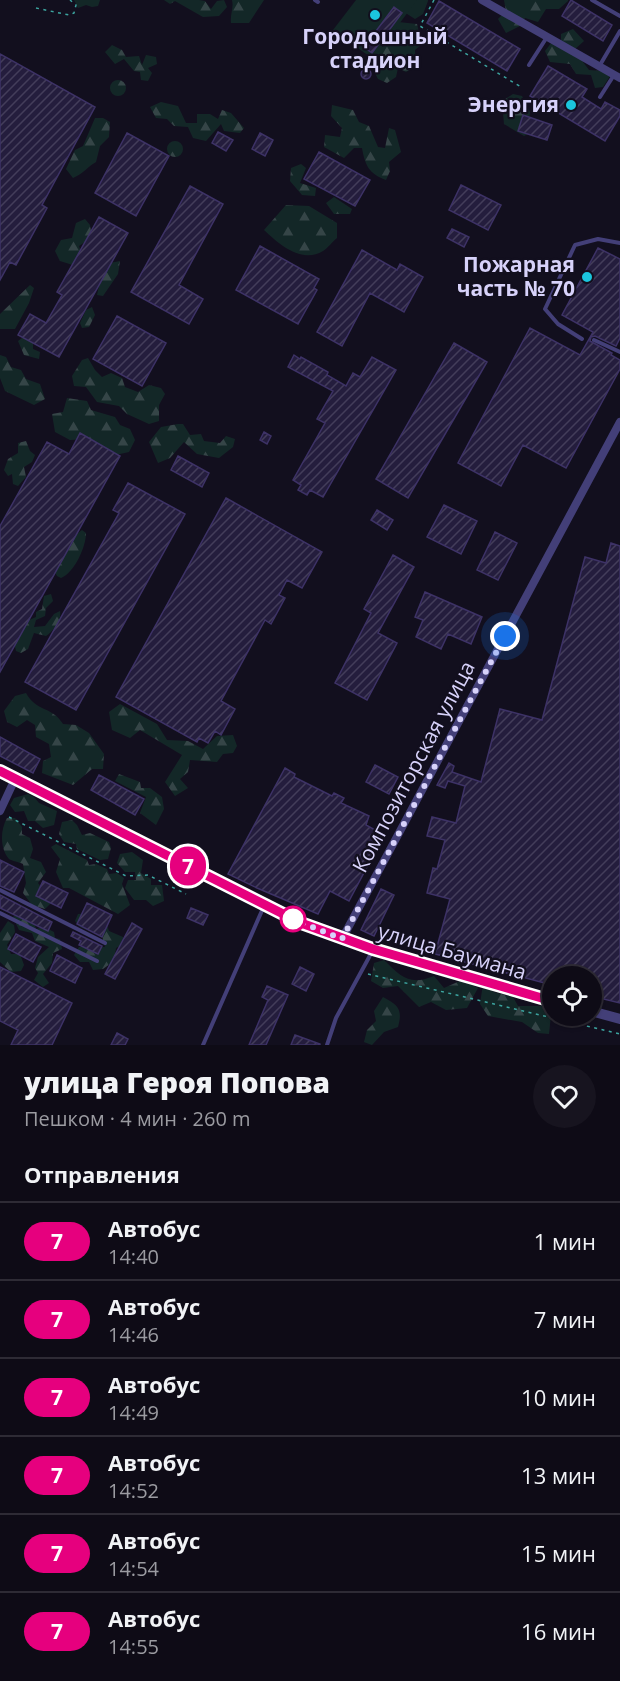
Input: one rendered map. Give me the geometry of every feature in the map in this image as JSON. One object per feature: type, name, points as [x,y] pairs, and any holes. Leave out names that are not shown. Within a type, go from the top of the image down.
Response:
[{"type":"street","points":[[482,0],[617,76]]},
{"type":"street","name":"Композиторская улица","points":[[342,939],[620,422]]},
{"type":"street","name":"улица Баумана","points":[[0,771],[301,923],[373,949],[542,998]]},
{"type":"street","points":[[0,812],[15,779]]},
{"type":"street","points":[[602,1014],[620,1019]]},
{"type":"lane","points":[[592,0],[620,16]]},
{"type":"lane","points":[[600,66],[620,31]]},
{"type":"lane","points":[[529,65],[547,36]]},
{"type":"lane","points":[[600,97],[617,76]]},
{"type":"lane","points":[[582,339],[558,324],[545,309],[575,245],[598,238],[620,243]]},
{"type":"lane","points":[[594,340],[620,352]]},
{"type":"lane","points":[[0,890],[105,943]]},
{"type":"lane","points":[[203,1045],[265,905]]},
{"type":"lane","points":[[0,913],[98,961]]},
{"type":"lane","points":[[327,1045],[336,1018],[373,949]]},
{"type":"path","points":[[36,8],[69,15],[74,13],[76,5],[70,0]]},
{"type":"path","points":[[434,0],[420,26],[521,87]]},
{"type":"path","points":[[0,812],[126,876],[148,875],[186,894]]},
{"type":"path","points":[[361,972],[620,1034]]},
{"type":"green space","points":[[74,0],[100,0],[98,6],[86,5],[78,8]]},
{"type":"green space","points":[[164,0],[205,1],[211,9],[217,1],[224,0],[227,7],[219,16],[203,17],[175,1],[170,4]]},
{"type":"green space","points":[[232,0],[264,0],[249,23],[231,23]]},
{"type":"green space","name":"Городошный стадион","points":[[356,0],[417,0],[373,59],[333,30]]},
{"type":"green space","points":[[398,0],[428,1],[423,14],[415,19],[401,10]]},
{"type":"green space","points":[[504,0],[568,1],[559,9],[546,9],[538,22],[525,18],[520,26],[506,33],[498,19],[506,11]]},
{"type":"green space","points":[[398,22],[417,24],[422,44],[415,50],[416,66],[406,72],[398,68],[396,77],[387,83],[378,79],[369,61],[377,49],[389,44],[389,33]]},
{"type":"green space","points":[[573,29],[584,41],[574,50],[589,70],[603,71],[610,76],[603,87],[595,88],[591,75],[576,74],[570,64],[550,62],[545,51],[552,42],[561,46],[561,34]]},
{"type":"green space","points":[[112,45],[122,50],[126,57],[139,56],[142,65],[146,55],[156,57],[157,64],[148,68],[152,73],[148,81],[141,80],[140,72],[134,71],[124,59],[115,64],[105,52]]},
{"type":"green space","points":[[115,80],[121,80],[126,88],[124,94],[115,96],[110,91],[110,85]]},
{"type":"green space","points":[[513,94],[522,96],[530,112],[529,121],[535,130],[524,136],[504,124],[502,101]]},
{"type":"green space","points":[[161,102],[178,106],[186,123],[197,123],[197,114],[210,114],[218,119],[222,110],[231,113],[244,128],[240,133],[224,131],[221,124],[206,141],[193,138],[188,127],[174,126],[167,119],[156,118],[150,107]]},
{"type":"green space","points":[[332,105],[353,110],[359,122],[369,126],[378,147],[385,148],[389,128],[395,130],[401,152],[389,162],[390,171],[386,180],[369,168],[362,148],[354,148],[344,158],[324,147],[325,135],[340,137],[342,128],[331,116]]},
{"type":"green space","points":[[95,118],[103,118],[110,122],[109,137],[100,146],[96,162],[73,178],[66,169],[75,150],[83,146]]},
{"type":"green space","points":[[175,141],[183,149],[175,157],[167,149]]},
{"type":"green space","points":[[301,164],[306,168],[300,183],[316,188],[315,196],[302,195],[290,181],[291,168]]},
{"type":"green space","points":[[334,197],[352,209],[350,214],[334,214],[326,203]]},
{"type":"green space","points":[[286,205],[309,206],[337,223],[337,238],[325,250],[315,254],[299,254],[283,246],[264,230]]},
{"type":"green space","points":[[85,219],[90,225],[92,237],[79,246],[82,256],[76,266],[60,261],[55,251],[61,240],[72,238],[76,223]]},
{"type":"green space","points":[[120,261],[118,274],[103,296],[97,295],[102,273],[110,263]]},
{"type":"green space","points":[[30,285],[34,288],[29,303],[15,329],[0,329],[0,314]]},
{"type":"green space","points":[[92,307],[95,315],[89,327],[82,328],[80,323],[86,310]]},
{"type":"green space","points":[[26,335],[33,342],[33,349],[40,352],[39,359],[24,355],[18,341]]},
{"type":"green space","points":[[0,355],[6,357],[11,367],[21,370],[26,379],[40,384],[45,399],[34,405],[5,391],[0,378]]},
{"type":"green space","points":[[88,358],[102,377],[111,373],[122,378],[125,387],[138,392],[149,385],[161,388],[165,394],[159,405],[159,421],[149,424],[127,414],[119,406],[97,402],[86,387],[74,386],[72,376],[82,360]]},
{"type":"green space","points":[[67,398],[87,401],[91,410],[115,417],[120,425],[130,429],[135,440],[129,452],[106,457],[85,439],[70,440],[55,432],[52,414],[63,412]]},
{"type":"green space","points":[[183,424],[190,435],[201,434],[204,441],[220,443],[226,436],[235,439],[233,447],[219,458],[197,454],[184,442],[170,458],[158,463],[149,442],[161,427]]},
{"type":"green space","points":[[26,441],[30,451],[35,455],[32,462],[24,467],[26,477],[18,486],[13,484],[12,474],[8,476],[4,470],[8,459],[18,453],[18,443]]},
{"type":"green space","points":[[82,530],[86,533],[82,552],[75,565],[61,578],[54,570],[73,537]]},
{"type":"green space","points":[[51,594],[53,601],[46,608],[45,616],[36,620],[34,627],[45,626],[54,614],[60,611],[60,618],[56,625],[46,636],[34,633],[28,649],[21,653],[16,651],[14,642],[25,622],[36,617],[36,612],[42,609],[44,596]]},
{"type":"green space","points":[[26,693],[34,703],[54,714],[63,724],[76,725],[89,733],[104,754],[103,769],[92,769],[73,785],[42,773],[43,761],[51,757],[49,744],[36,737],[35,725],[27,720],[17,727],[7,722],[4,711],[15,696]]},
{"type":"green space","points":[[120,704],[157,724],[167,740],[188,741],[203,749],[217,736],[233,735],[237,746],[233,753],[223,754],[217,762],[190,760],[188,772],[180,779],[188,788],[175,796],[165,782],[182,755],[140,730],[130,738],[112,730],[109,712]]},
{"type":"green space","points":[[119,774],[140,782],[141,788],[150,788],[162,797],[164,809],[156,825],[140,813],[146,797],[115,781]]},
{"type":"green space","points":[[28,794],[39,803],[57,811],[54,825],[43,828],[35,821],[28,821],[24,811],[15,812],[10,805],[14,798]]},
{"type":"green space","points":[[7,818],[15,818],[22,827],[22,834],[30,838],[33,849],[30,858],[41,862],[46,872],[38,883],[52,902],[45,909],[32,905],[23,893],[26,883],[23,864],[9,859],[6,855],[2,834]]},
{"type":"green space","points":[[72,820],[82,835],[90,833],[109,842],[111,848],[108,859],[100,860],[77,849],[76,844],[64,842],[59,834],[62,822]]},
{"type":"green space","points":[[56,844],[87,860],[89,865],[96,864],[107,869],[109,874],[117,873],[124,878],[122,884],[130,905],[118,914],[69,888],[63,888],[56,872],[60,859],[51,847]]},
{"type":"green space","points":[[132,852],[143,860],[141,873],[151,879],[151,885],[162,885],[164,901],[153,906],[146,900],[134,900],[125,888],[128,880],[136,880],[135,872],[125,872],[117,863],[120,854]]},
{"type":"green space","points":[[19,913],[32,916],[36,929],[44,927],[54,932],[55,938],[60,939],[62,949],[53,953],[52,963],[43,974],[49,983],[43,987],[34,980],[38,973],[35,968],[38,957],[49,947],[35,941],[32,933],[19,930],[13,917]]},
{"type":"green space","points":[[94,913],[104,917],[109,931],[123,937],[124,944],[116,948],[114,961],[103,969],[93,970],[89,962],[80,962],[74,955],[79,947],[105,947],[102,936],[80,927],[75,921],[78,914]]},
{"type":"green space","points":[[8,921],[14,925],[15,932],[7,945],[11,954],[20,954],[24,965],[21,971],[11,972],[0,962],[0,933]]},
{"type":"green space","points":[[384,960],[401,975],[412,980],[434,976],[444,988],[462,980],[478,988],[467,1008],[446,1010],[431,1002],[419,1007],[398,986],[383,988],[371,981],[374,963]]},
{"type":"green space","points":[[483,984],[494,992],[513,997],[518,1006],[542,1006],[542,1026],[550,1026],[549,1034],[538,1033],[522,1022],[488,1016],[480,1004]]},
{"type":"green space","points":[[383,997],[398,1008],[400,1016],[398,1027],[384,1032],[372,1045],[364,1042],[367,1030],[376,1021],[374,1011]]},
{"type":"building","points":[[571,0],[612,25],[603,41],[562,16]]},
{"type":"building","points":[[439,1],[520,49],[507,71],[427,23]]},
{"type":"building","points":[[394,7],[402,13],[372,53],[364,47]]},
{"type":"building","points":[[0,54],[95,107],[42,205],[47,208],[16,265],[10,262],[0,280]]},
{"type":"building","name":"Энергия","points":[[548,66],[587,89],[582,97],[601,109],[605,102],[620,110],[620,116],[605,141],[530,96]]},
{"type":"building","points":[[366,69],[371,74],[366,79],[361,74]]},
{"type":"building","points":[[523,115],[552,125],[547,140],[518,131]]},
{"type":"building","points":[[218,132],[233,140],[226,151],[212,143]]},
{"type":"building","points":[[127,133],[169,156],[136,216],[95,193]]},
{"type":"building","points":[[260,133],[273,140],[265,156],[252,149]]},
{"type":"building","points":[[319,152],[370,180],[355,206],[304,179]]},
{"type":"building","points":[[461,185],[501,205],[488,230],[449,210]]},
{"type":"building","points":[[190,186],[223,204],[179,285],[203,299],[189,324],[131,292]]},
{"type":"building","points":[[99,217],[128,233],[59,357],[18,335],[30,314],[46,323],[62,295],[57,292]]},
{"type":"building","points":[[452,229],[469,237],[464,247],[447,238]]},
{"type":"building","points":[[260,246],[319,279],[314,288],[317,290],[298,324],[236,290]]},
{"type":"building","points":[[598,248],[620,259],[620,338],[616,346],[595,336],[591,337],[590,341],[620,360],[620,369],[566,468],[523,445],[501,486],[458,463],[530,328],[580,355],[593,332],[562,315]]},
{"type":"building","points":[[362,250],[397,270],[400,264],[423,277],[404,312],[370,293],[342,346],[317,332]]},
{"type":"building","points":[[117,316],[166,343],[142,386],[93,359]]},
{"type":"building","points":[[454,343],[487,362],[408,498],[376,479]]},
{"type":"building","points":[[294,355],[328,372],[327,375],[346,386],[353,373],[360,377],[372,357],[396,370],[323,497],[310,490],[307,495],[298,490],[301,485],[293,480],[325,423],[317,419],[333,391],[288,367]]},
{"type":"building","points":[[264,432],[271,436],[267,444],[260,440]]},
{"type":"building","points":[[80,433],[120,456],[0,672],[0,526],[47,442],[69,454]]},
{"type":"building","points":[[178,456],[209,473],[202,487],[171,470]]},
{"type":"building","points":[[128,483],[185,514],[76,710],[25,682],[119,513],[113,510]]},
{"type":"building","points":[[226,498],[322,552],[302,588],[287,580],[279,595],[285,598],[271,624],[265,620],[221,701],[235,709],[221,735],[215,731],[208,743],[199,738],[197,742],[116,697]]},
{"type":"building","points":[[444,505],[477,521],[461,554],[427,537]]},
{"type":"building","points":[[377,510],[393,520],[387,530],[371,520]]},
{"type":"building","points":[[495,532],[517,543],[498,580],[477,570]]},
{"type":"building","points":[[611,543],[620,546],[620,1003],[602,999],[602,966],[542,966],[542,982],[435,954],[450,899],[427,893],[433,868],[437,869],[445,840],[427,836],[432,817],[456,823],[465,786],[448,781],[445,788],[437,785],[449,763],[454,766],[452,772],[481,782],[500,709],[542,720],[585,557],[606,563]]},
{"type":"building","points":[[393,555],[414,567],[378,633],[397,643],[367,700],[335,683],[371,613],[364,609]]},
{"type":"building","points":[[425,592],[482,617],[471,644],[448,634],[441,649],[416,637],[423,620],[415,617]]},
{"type":"building","points":[[0,737],[40,759],[33,773],[0,756]]},
{"type":"building","points":[[375,765],[398,777],[389,794],[366,782]]},
{"type":"building","points":[[285,768],[295,774],[294,777],[332,796],[334,793],[344,798],[341,803],[369,816],[366,825],[384,835],[349,901],[330,891],[318,914],[228,874]]},
{"type":"building","points":[[99,775],[144,799],[135,815],[91,790]]},
{"type":"building","points":[[0,860],[24,872],[14,892],[0,886]]},
{"type":"building","points":[[43,881],[68,893],[61,908],[36,896]]},
{"type":"building","points":[[381,889],[394,895],[374,936],[361,930]]},
{"type":"building","points":[[0,895],[52,922],[48,931],[0,908]]},
{"type":"building","points":[[87,903],[112,915],[102,937],[77,924]]},
{"type":"building","points":[[191,908],[208,915],[203,925],[187,918]]},
{"type":"building","points":[[132,923],[142,929],[115,979],[105,974]]},
{"type":"building","points":[[73,932],[102,946],[98,954],[79,945],[81,941],[71,936]]},
{"type":"building","points":[[16,934],[41,947],[33,962],[8,949]]},
{"type":"building","points":[[57,955],[82,968],[75,983],[50,971]]},
{"type":"building","points":[[0,967],[72,1003],[52,1045],[11,1045],[18,1030],[0,1021]]},
{"type":"building","points":[[300,967],[314,974],[306,991],[292,984]]},
{"type":"building","points":[[267,986],[288,995],[266,1045],[249,1045],[268,1000],[262,997]]},
{"type":"building","points":[[117,1033],[128,1039],[125,1045],[111,1045]]},
{"type":"building","points":[[295,1035],[320,1044],[320,1045],[291,1045]]},
{"type":"bus line","name":"7","points":[[0,771],[301,923],[373,949],[542,998]]},
{"type":"place","name":"Городошный стадион","points":[[375,15]]},
{"type":"place","name":"Энергия","points":[[571,105]]},
{"type":"place","name":"Пожарная часть № 70","points":[[587,277]]},
{"type":"route","points":[[293,919],[342,939],[505,636]]}]
